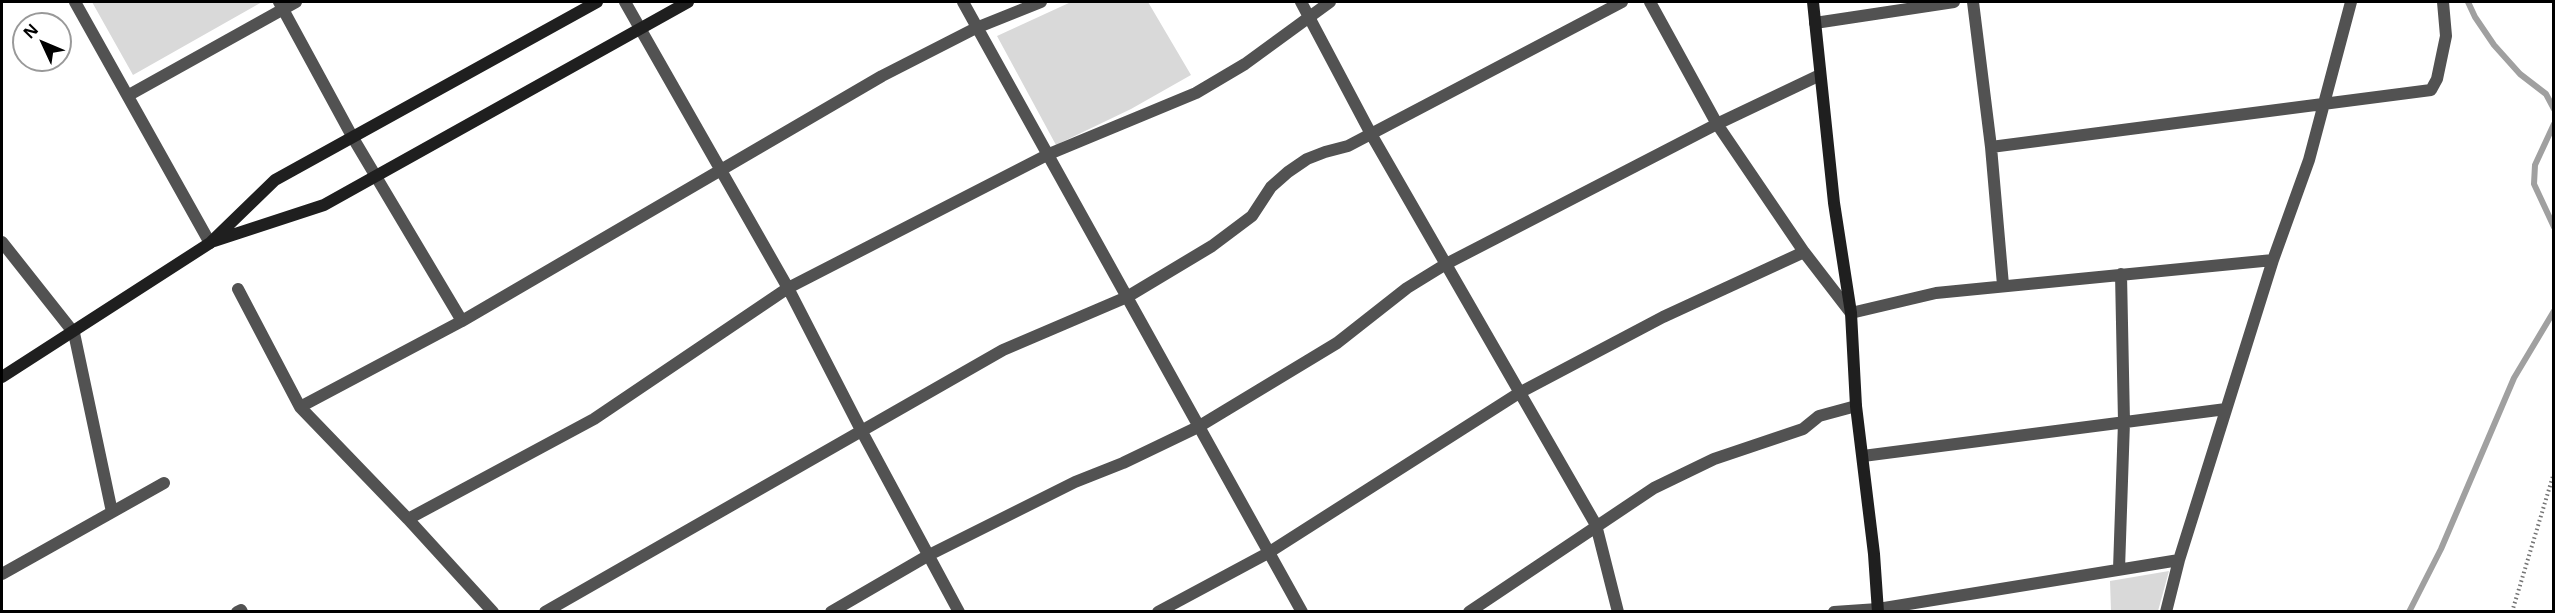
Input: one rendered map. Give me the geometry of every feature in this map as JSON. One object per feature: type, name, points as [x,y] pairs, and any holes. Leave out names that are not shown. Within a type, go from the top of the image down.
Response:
[{"type":"street","points":[[75,2],[210,243]]},
{"type":"street","points":[[129,95],[281,5],[296,2]]},
{"type":"street","points":[[2,377],[74,333],[210,243],[275,180],[597,2]]},
{"type":"street","points":[[625,2],[719,171],[788,288],[959,612]]},
{"type":"street","points":[[210,243],[324,205],[688,2]]},
{"type":"street","points":[[963,2],[1302,612]]},
{"type":"street","points":[[300,407],[462,321],[882,76],[976,28],[1041,2]]},
{"type":"street","points":[[1301,2],[1371,134],[1596,525],[1618,612]]},
{"type":"street","points":[[408,519],[594,419],[788,288],[1049,154],[1196,93],[1245,64],[1330,2]]},
{"type":"street","points":[[545,612],[1003,350],[1127,297],[1212,246],[1252,216],[1271,187],[1288,171],[1308,159],[1348,146],[1622,2]]},
{"type":"street","points":[[1650,2],[1717,124],[1804,252],[1851,313]]},
{"type":"street","points":[[1813,2],[1833,203],[1851,313],[1856,406],[1878,610]]},
{"type":"street","points":[[1815,23],[1954,2]]},
{"type":"street","points":[[1973,2],[1991,147],[2003,285]]},
{"type":"street","points":[[2166,612],[2179,560],[2273,260],[2309,160],[2351,2]]},
{"type":"street","points":[[1991,147],[2431,90],[2438,79],[2446,36],[2443,2]]},
{"type":"street","points":[[281,5],[353,138],[462,321]]},
{"type":"street","points":[[831,612],[929,555],[1075,482],[1123,463],[1198,427],[1336,343],[1407,288],[1446,264],[1717,124],[1820,75]]},
{"type":"street","points":[[2,242],[74,333],[112,512]]},
{"type":"street","points":[[1158,612],[1268,553],[1519,393],[1663,317],[1804,252]]},
{"type":"street","points":[[1851,313],[1936,293],[2273,260]]},
{"type":"street","points":[[2120,569],[2124,422],[2121,274]]},
{"type":"street","points":[[238,289],[300,407],[408,519],[493,612]]},
{"type":"street","points":[[1469,612],[1654,488],[1714,459],[1803,429],[1819,416],[1856,406]]},
{"type":"street","points":[[1863,456],[2226,409]]},
{"type":"street","points":[[2,574],[164,483]]},
{"type":"street","points":[[1834,612],[1878,610],[2179,560]]},
{"type":"street","points":[[237,612],[241,610],[242,612]]},
{"type":"path","points":[[2512,612],[2553,476]]},
{"type":"shaded area","points":[[92,2],[262,2],[133,75]]},
{"type":"shaded area","points":[[1071,2],[1148,2],[1191,75],[1131,109],[1056,145],[997,36]]},
{"type":"shaded area","points":[[2169,571],[2158,611],[2111,611],[2110,581]]},
{"type":"waterway","points":[[2468,2],[2494,45],[2520,74],[2546,94],[2554,109]]},
{"type":"waterway","points":[[2554,124],[2535,165],[2534,184],[2554,227]]},
{"type":"waterway","points":[[2409,612],[2441,549],[2514,378],[2554,311]]}]
